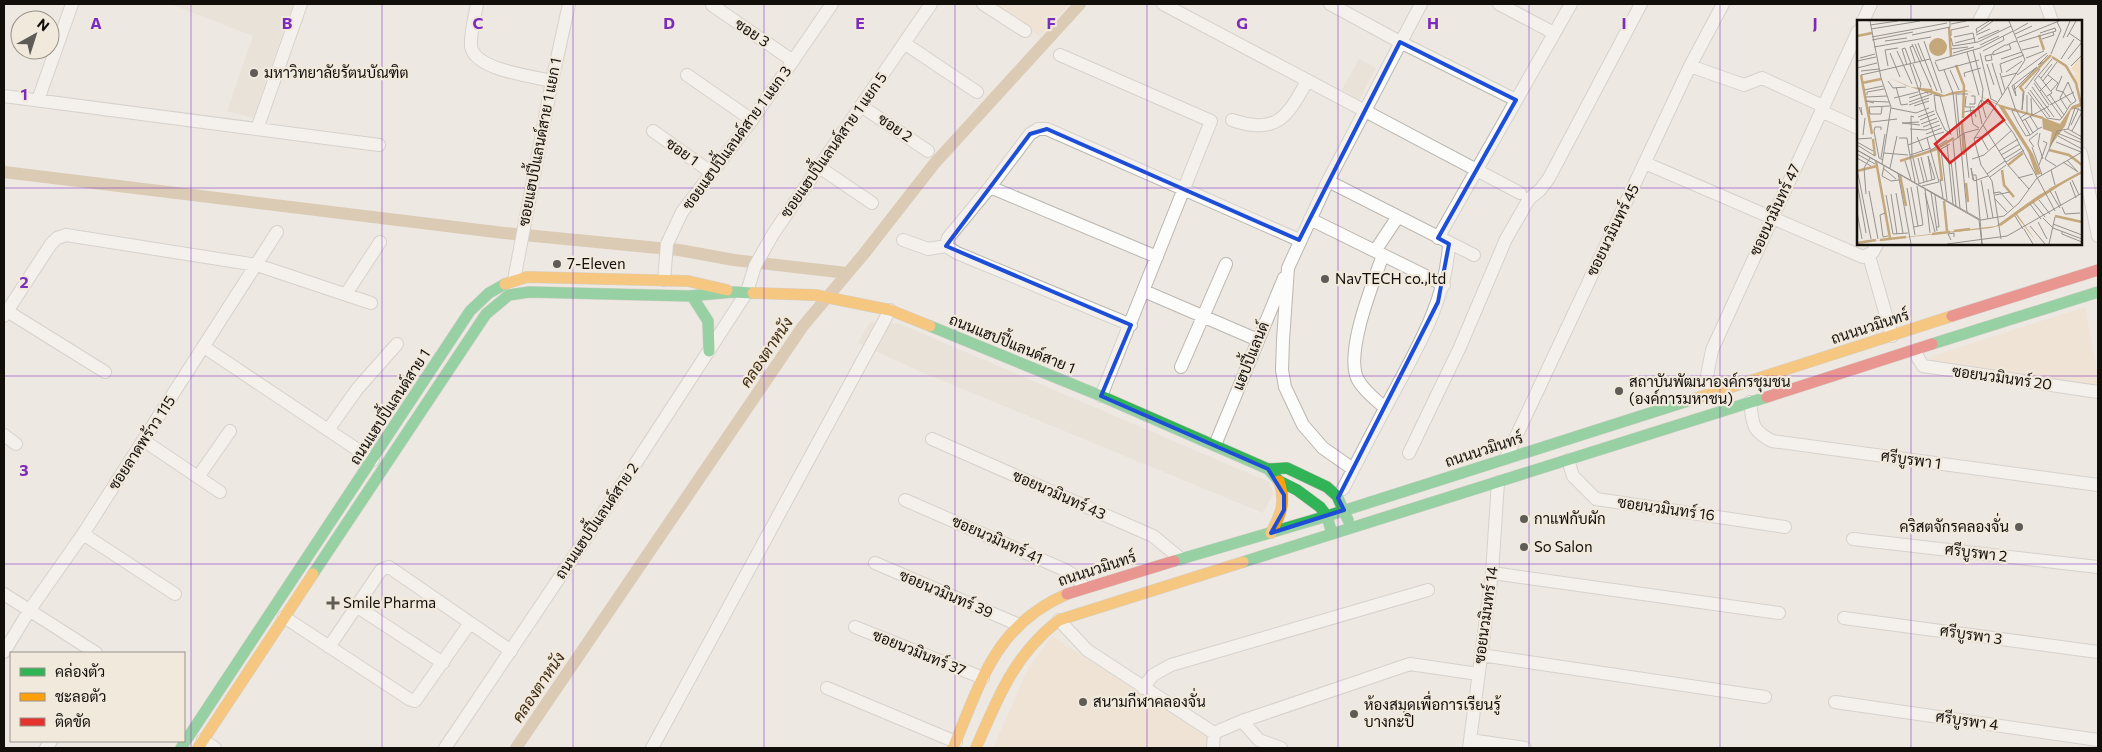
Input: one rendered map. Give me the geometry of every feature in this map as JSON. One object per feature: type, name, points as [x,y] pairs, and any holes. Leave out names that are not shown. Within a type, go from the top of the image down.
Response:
[{"type":"main road","name":"ถนนนวมินทร์","points":[[954,745],[983,678],[1002,644],[1017,624],[1048,601],[1084,587],[1327,516],[2098,270]]},
{"type":"main road","name":"ถนนแฮปปี้แลนด์สาย 1","points":[[185,742],[470,311],[491,290],[514,280],[527,277],[664,280],[701,283],[733,292]]},
{"type":"main road","points":[[514,280],[514,294]]},
{"type":"main road","points":[[663,295],[664,280]]},
{"type":"main road","name":"ถนนแฮปปี้แลนด์สาย 1","points":[[200,744],[486,314],[500,300],[514,294],[529,292],[692,296],[747,292],[814,295],[890,310],[1215,444],[1268,469],[1279,481],[1309,498],[1327,516]]},
{"type":"main road","points":[[976,748],[1002,690],[1021,655],[1044,630],[1059,620],[2098,292]]},
{"type":"main road","points":[[692,296],[707,315],[711,329],[709,351]]},
{"type":"main road","name":"ถนนแฮปปี้แลนด์สาย 1","points":[[1268,469],[1286,468],[1328,487],[1337,496],[1351,528]]},
{"type":"main road","points":[[1271,533],[1284,510],[1284,495],[1279,481]]},
{"type":"main road","points":[[1328,487],[1343,489],[1370,501]]},
{"type":"main road","points":[[1327,516],[1332,534]]},
{"type":"main road","points":[[304,563],[315,571]]},
{"type":"main road","points":[[273,609],[284,616]]},
{"type":"street","points":[[38,100],[72,4]]},
{"type":"street","points":[[256,129],[301,4]]},
{"type":"street","points":[[477,4],[471,44],[472,52],[478,60],[489,66],[552,81]]},
{"type":"street","name":"ซอยแฮปปี้แลนด์สาย 1 แยก 1","points":[[514,280],[552,81],[569,4]]},
{"type":"street","name":"ซอยแฮปปี้แลนด์สาย 1 แยก 3","points":[[664,280],[667,244],[682,212],[752,120],[832,4]]},
{"type":"street","name":"ซอยแฮปปี้แลนด์สาย 1 แยก 5","points":[[747,292],[762,252],[931,4]]},
{"type":"street","points":[[983,4],[1025,32]]},
{"type":"street","points":[[1163,4],[1520,193]]},
{"type":"street","points":[[1330,4],[1400,42],[1516,100]]},
{"type":"street","name":"แฮปปี้แลนด์","points":[[1215,444],[1299,240],[1421,4]]},
{"type":"street","points":[[1499,4],[1554,33]]},
{"type":"street","points":[[1343,489],[1422,338],[1444,285],[1444,241],[1478,170],[1571,4]]},
{"type":"street","points":[[1409,453],[1460,347],[1506,239],[1529,199],[1540,190],[1549,178],[1641,4]]},
{"type":"street","name":"ซอยนวมินทร์ 45","points":[[1506,458],[1690,66],[1723,4]]},
{"type":"street","points":[[1867,20],[1871,4]]},
{"type":"street","points":[[1980,20],[1988,4]]},
{"type":"street","points":[[2046,4],[2052,20]]},
{"type":"street","name":"ซอย 3","points":[[712,5],[793,61]]},
{"type":"street","name":"ซอยนวมินทร์ 47","points":[[1715,392],[1707,376],[1712,350],[1770,219],[1857,33]]},
{"type":"street","points":[[904,43],[977,92]]},
{"type":"street","points":[[1060,56],[1211,121],[1101,396]]},
{"type":"street","points":[[1690,66],[1744,84],[1762,78],[1857,127]]},
{"type":"street","points":[[688,75],[752,120]]},
{"type":"street","points":[[1232,120],[1250,126],[1277,123],[1288,113],[1306,81]]},
{"type":"street","points":[[4,96],[379,145]]},
{"type":"street","name":"ซอย 2","points":[[861,106],[928,151]]},
{"type":"street","points":[[946,246],[948,238],[1030,134],[1038,128],[1046,129],[1299,240]]},
{"type":"street","name":"ซอย 1","points":[[653,131],[712,173]]},
{"type":"street","points":[[2082,158],[2098,236]]},
{"type":"street","points":[[1646,163],[1770,219],[1863,257],[1869,256],[1876,245]]},
{"type":"street","points":[[819,167],[872,203]]},
{"type":"street","points":[[1328,181],[1397,218],[1474,255]]},
{"type":"street","points":[[990,187],[1157,257]]},
{"type":"street","points":[[1385,408],[1366,392],[1357,378],[1354,363],[1361,319],[1379,253],[1397,218]]},
{"type":"street","points":[[1310,219],[1444,285]]},
{"type":"street","name":"ซอยลาดพร้าว 115","points":[[4,652],[29,610],[83,534],[277,232]]},
{"type":"street","points":[[105,372],[5,314],[51,244],[57,238],[66,235],[257,265],[371,303]]},
{"type":"street","points":[[903,240],[928,249],[946,246],[957,253],[1130,325]]},
{"type":"street","points":[[346,294],[380,242]]},
{"type":"street","points":[[1869,256],[1892,336]]},
{"type":"street","points":[[1181,367],[1226,264]]},
{"type":"street","points":[[1288,268],[1282,340],[1282,370],[1285,387],[1303,425],[1323,448],[1353,469]]},
{"type":"street","points":[[1144,291],[1258,340]]},
{"type":"street","name":"ถนนแฮปปี้แลนด์สาย 2","points":[[445,748],[747,292]]},
{"type":"street","points":[[652,748],[890,310]]},
{"type":"street","points":[[328,430],[358,388],[396,344]]},
{"type":"street","points":[[204,346],[373,460]]},
{"type":"street","name":"ซอยนวมินทร์ 20","points":[[1916,350],[1923,366],[2098,392]]},
{"type":"street","name":"ศรีบูรพา 1","points":[[1750,402],[1753,424],[1758,434],[1772,441],[2098,485]]},
{"type":"street","points":[[198,477],[230,431]]},
{"type":"street","points":[[4,435],[16,444]]},
{"type":"street","name":"ซอยนวมินทร์ 43","points":[[932,439],[1153,536],[1181,559]]},
{"type":"street","points":[[144,440],[220,492]]},
{"type":"street","name":"ซอยนวมินทร์ 16","points":[[1568,460],[1573,476],[1596,499],[1784,527]]},
{"type":"street","name":"ซอยนวมินทร์ 14","points":[[1470,744],[1492,573],[1498,482]]},
{"type":"street","name":"ซอยนวมินทร์ 41","points":[[905,500],[1065,570],[1075,576],[1084,587]]},
{"type":"street","points":[[83,534],[175,594]]},
{"type":"street","name":"ศรีบูรพา 2","points":[[1853,539],[2098,567]]},
{"type":"street","name":"ซอยนวมินทร์ 39","points":[[875,563],[1017,624]]},
{"type":"street","points":[[329,647],[381,570],[389,567],[510,651]]},
{"type":"street","points":[[1492,573],[1778,613]]},
{"type":"street","points":[[1143,688],[1153,675],[1171,665],[1428,590]]},
{"type":"street","points":[[4,594],[94,652]]},
{"type":"street","points":[[356,606],[443,663]]},
{"type":"street","points":[[284,616],[408,699],[416,701],[470,622]]},
{"type":"street","name":"ศรีบูรพา 3","points":[[1844,618],[2098,652]]},
{"type":"street","points":[[1059,620],[1086,650],[1214,732]]},
{"type":"street","name":"ซอยนวมินทร์ 37","points":[[855,627],[983,678]]},
{"type":"street","points":[[1481,655],[1765,697]]},
{"type":"street","points":[[1214,732],[1410,664],[1478,674]]},
{"type":"street","points":[[827,688],[954,745]]},
{"type":"street","name":"ศรีบูรพา 4","points":[[1835,702],[2098,740]]},
{"type":"street","points":[[1242,721],[1259,740],[1281,748]]},
{"type":"street","points":[[1213,748],[1214,732]]},
{"type":"street","points":[[200,744],[215,748]]},
{"type":"street","points":[[1470,744],[1525,748]]},
{"type":"highlighted area","points":[[1400,42],[1516,100],[1438,238],[1449,244],[1438,302],[1338,498],[1344,510],[1271,533],[1284,510],[1284,495],[1268,469],[1101,396],[1131,325],[946,246],[1030,134],[1047,129],[1299,240]]},
{"type":"shaded area","name":"มหาวิทยาลัยรัตนบัณฑิต","points":[[170,4],[293,4],[253,118],[227,111],[253,36]]},
{"type":"shaded area","points":[[993,4],[1070,4],[1040,36]]},
{"type":"shaded area","points":[[1359,59],[1376,68],[1359,100],[1342,90]]},
{"type":"shaded area","points":[[2085,307],[2098,376],[2098,389],[1936,365],[1929,357]]},
{"type":"shaded area","points":[[870,322],[900,324],[1269,482],[1273,494],[1263,513],[919,371],[858,343]]},
{"type":"shaded area","name":"สนามกีฬาคลองจั่น","points":[[1052,636],[1208,737],[1206,748],[993,748],[1029,667]]},
{"type":"waterway","name":"คลองตาหนัง","points":[[516,748],[803,326],[863,255],[934,164],[1080,4]]},
{"type":"waterway","points":[[4,172],[504,233],[679,250],[734,260],[847,273]]},
{"type":"traffic: fast","points":[[185,742],[470,311],[489,293],[505,284]]},
{"type":"traffic: fast","points":[[313,574],[486,314],[509,295],[529,292],[689,296],[733,292],[753,293]]},
{"type":"traffic: fast","points":[[1932,344],[2098,292]]},
{"type":"traffic: fast","points":[[692,296],[708,321],[709,351]]},
{"type":"traffic: fast","points":[[930,326],[1101,396],[1268,469],[1279,481],[1297,490],[1320,507],[1327,516],[1332,534]]},
{"type":"traffic: fast","points":[[1243,562],[1767,397]]},
{"type":"traffic: fast","points":[[1174,561],[1327,516],[1694,399]]},
{"type":"traffic: fast","points":[[1268,469],[1287,468],[1327,487],[1337,496],[1348,520]]},
{"type":"traffic: fast","points":[[181,748],[185,742]]},
{"type":"traffic: slow","points":[[505,284],[527,277],[688,281],[727,290]]},
{"type":"traffic: slow","points":[[753,293],[815,295],[890,310],[930,326]]},
{"type":"traffic: slow","points":[[1694,399],[1952,316]]},
{"type":"traffic: slow","points":[[1271,533],[1282,502],[1279,481]]},
{"type":"traffic: slow","points":[[976,748],[1000,694],[1019,662],[1043,633],[1059,620],[1243,562]]},
{"type":"traffic: slow","points":[[198,748],[313,574]]},
{"type":"traffic: slow","points":[[953,748],[982,678],[1007,639],[1023,622],[1043,607],[1067,594]]},
{"type":"traffic: jam","points":[[1952,316],[2098,270]]},
{"type":"traffic: jam","points":[[1767,397],[1932,344]]},
{"type":"traffic: jam","points":[[1067,594],[1174,561]]},
{"type":"place","name":"มหาวิทยาลัยรัตนบัณฑิต","points":[[254,73]]},
{"type":"place","name":"7-Eleven","points":[[557,264]]},
{"type":"place","name":"NavTECH co.,ltd","points":[[1325,279]]},
{"type":"place","name":"สถาบันพัฒนาองค์กรชุมชน (องค์การมหาชน)","points":[[1619,391]]},
{"type":"place","name":"กาแฟกับผัก","points":[[1524,519]]},
{"type":"place","name":"คริสตจักรคลองจั่น","points":[[2019,527]]},
{"type":"place","name":"So Salon","points":[[1524,547]]},
{"type":"place","name":"Smile Pharma","points":[[333,603]]},
{"type":"place","name":"สนามกีฬาคลองจั่น","points":[[1083,702]]},
{"type":"place","name":"ห้องสมุดเพื่อการเรียนรู้ บางกะปิ","points":[[1354,714]]}]
